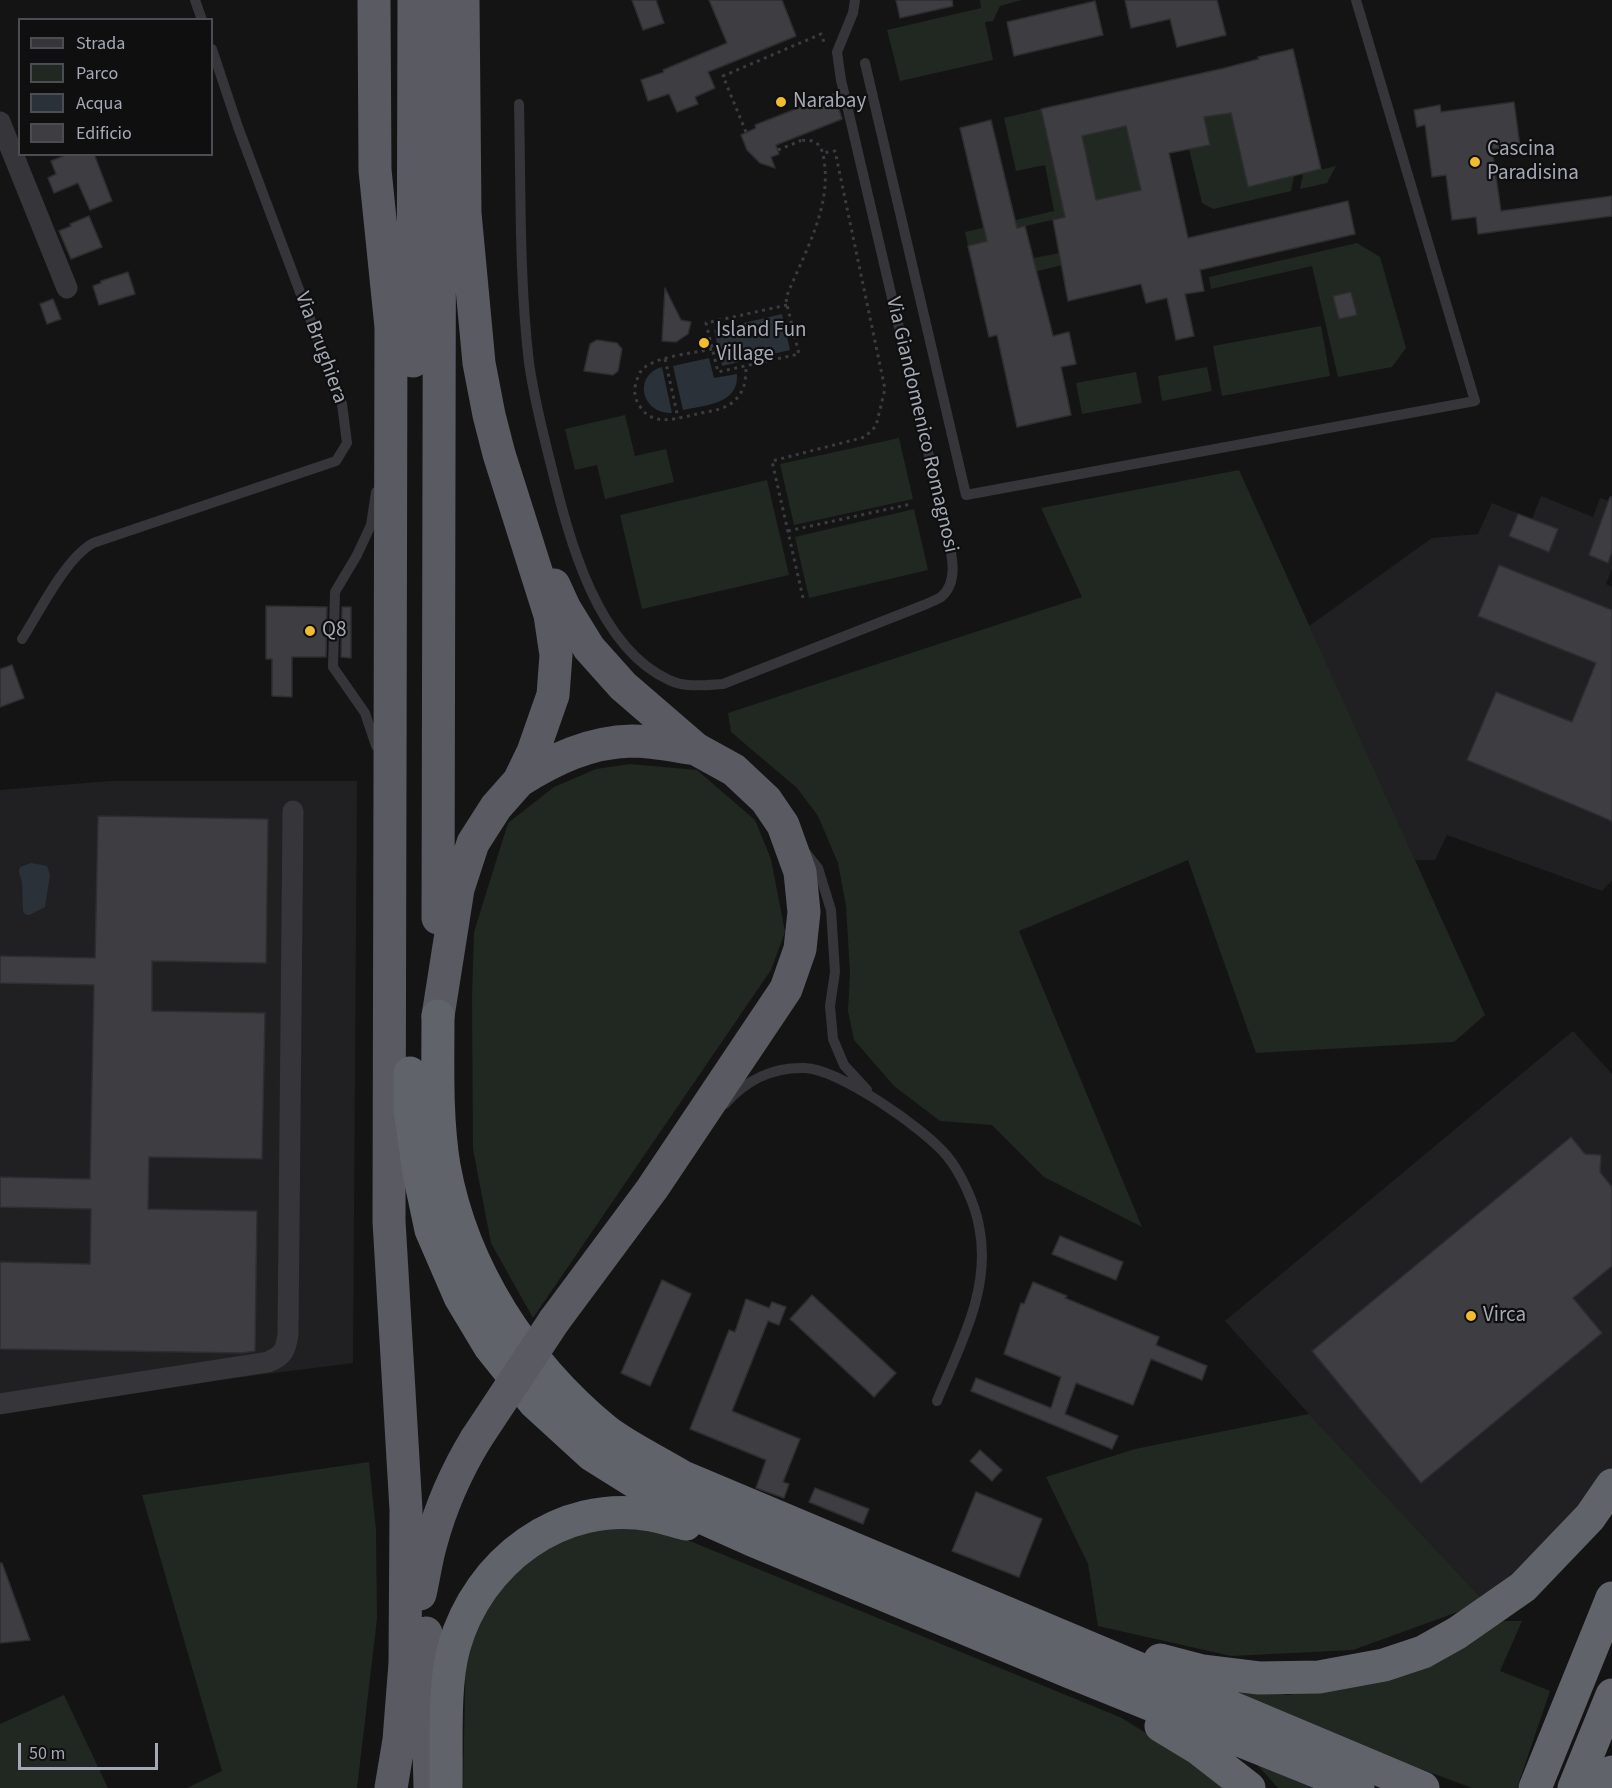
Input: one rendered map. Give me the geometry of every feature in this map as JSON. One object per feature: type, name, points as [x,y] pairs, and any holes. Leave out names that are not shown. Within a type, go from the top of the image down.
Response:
[{"type":"highway","points":[[374,0],[375,170],[391,327]]},
{"type":"highway","points":[[391,1788],[399,1740],[405,1663],[406,1510],[389,1221],[392,0]]},
{"type":"highway","points":[[414,0],[410,1110],[419,1173],[432,1230],[460,1298],[490,1347],[534,1402],[592,1455],[667,1502],[752,1540],[1070,1672],[1358,1788]]},
{"type":"highway","points":[[440,0],[438,1107],[444,1166],[458,1220],[490,1294],[512,1331],[556,1385],[606,1431],[683,1476],[979,1603],[1423,1788]]},
{"type":"highway","points":[[438,1016],[458,889],[473,843],[496,807],[519,781],[534,752],[553,695],[556,655],[550,615],[509,488],[489,415],[479,363],[465,213],[463,0]]},
{"type":"highway","points":[[479,363],[483,312],[486,0]]},
{"type":"highway","points":[[405,1663],[438,1517],[459,1467],[554,1321],[652,1189],[786,989],[800,949],[804,912],[800,872],[783,825],[766,800],[734,770],[696,749],[623,686],[589,648],[565,609],[509,488]]},
{"type":"highway","points":[[519,781],[561,757],[599,744],[633,741],[696,749]]},
{"type":"highway","points":[[979,1603],[1140,1654],[1202,1671],[1259,1678],[1319,1677],[1384,1665],[1423,1652],[1457,1633],[1523,1587],[1590,1517],[1612,1485]]},
{"type":"highway","points":[[446,1788],[449,1686],[454,1647],[470,1606],[482,1586],[516,1550],[541,1534],[567,1522],[596,1515],[650,1515],[752,1540]]},
{"type":"highway","points":[[426,1569],[430,1788]]},
{"type":"highway","points":[[1535,1788],[1612,1598]]},
{"type":"highway","points":[[1070,1672],[1199,1749],[1249,1788]]},
{"type":"highway","points":[[1574,1788],[1612,1695]]},
{"type":"highway","points":[[1606,1788],[1612,1772]]},
{"type":"street","points":[[0,122],[67,288]]},
{"type":"street","points":[[0,1404],[268,1362],[280,1358],[286,1349],[288,1334],[293,811]]},
{"type":"lane","points":[[195,0],[200,18]]},
{"type":"lane","name":"Via Giandomenico Romagnosi","points":[[519,104],[524,292],[530,364],[543,437],[568,533],[586,583],[598,606],[623,642],[649,669],[671,682],[695,685],[723,684],[924,605],[942,596],[952,581],[953,563],[945,524],[841,80],[837,52],[853,13],[855,0]]},
{"type":"lane","points":[[865,63],[966,495],[1476,401],[1356,0]]},
{"type":"lane","name":"Via Brughiera","points":[[22,639],[68,566],[83,548],[336,461],[348,443],[342,404],[238,127],[213,52]]},
{"type":"lane","points":[[390,406],[371,525],[357,555],[335,592],[333,667],[365,713],[375,737],[390,830]]},
{"type":"lane","points":[[783,825],[818,868],[831,910],[835,972],[830,1006],[833,1039],[844,1065],[873,1096]]},
{"type":"lane","points":[[652,1189],[717,1114],[752,1080],[777,1070],[807,1068],[833,1077],[873,1096],[916,1127],[947,1156],[969,1193],[979,1226],[983,1263],[978,1296],[966,1332],[937,1401]]},
{"type":"path","points":[[746,132],[723,76],[821,34],[827,51],[838,58]]},
{"type":"path","points":[[778,150],[799,139],[813,140],[821,147],[825,169],[823,201],[811,240],[786,298],[799,354],[718,372],[706,323],[787,305]]},
{"type":"path","points":[[803,598],[772,461],[865,437],[876,426],[885,389],[835,151],[823,153]]},
{"type":"path","points":[[712,349],[665,359],[643,368],[637,378],[634,391],[636,401],[644,413],[652,418],[663,420],[729,405],[742,391],[746,380],[746,366]]},
{"type":"path","points":[[665,359],[678,418]]},
{"type":"path","points":[[788,531],[911,504]]},
{"type":"shaded area","points":[[1541,496],[1593,517],[1600,498],[1612,502],[1612,569],[1606,584],[1612,587],[1612,880],[1602,891],[1447,835],[1435,860],[1415,860],[1309,626],[1432,538],[1478,534],[1492,503],[1532,519]]},
{"type":"shaded area","points":[[110,781],[357,781],[353,1363],[0,1408],[0,790]]},
{"type":"shaded area","points":[[1573,1031],[1612,1074],[1612,1469],[1592,1498],[1485,1602],[1225,1321]]},
{"type":"green space","points":[[980,0],[1022,0],[1000,6],[993,21],[985,22],[993,60],[900,81],[887,30],[981,8]]},
{"type":"green space","points":[[1221,68],[1248,186],[1294,176],[1291,191],[1213,209],[1202,203],[1189,149],[1204,117],[1207,117],[1198,74]]},
{"type":"green space","points":[[1041,109],[1065,217],[1013,229],[1033,258],[1060,253],[1075,262],[1013,277],[1004,238],[968,246],[965,232],[1054,211],[1045,165],[1016,171],[1004,118]]},
{"type":"green space","points":[[1126,126],[1141,190],[1096,200],[1082,136]]},
{"type":"green space","points":[[1336,166],[1327,183],[1300,189],[1303,174]]},
{"type":"green space","points":[[1357,243],[1380,257],[1406,348],[1392,367],[1338,377],[1312,266],[1211,289],[1209,277]]},
{"type":"green space","points":[[1321,326],[1330,376],[1222,396],[1213,346]]},
{"type":"green space","points":[[1207,367],[1212,391],[1162,401],[1158,376]]},
{"type":"green space","points":[[1136,372],[1142,403],[1082,414],[1076,383]]},
{"type":"green space","points":[[625,415],[635,456],[666,449],[674,482],[605,499],[597,465],[575,470],[565,429]]},
{"type":"green space","points":[[899,438],[913,499],[794,525],[780,464]]},
{"type":"green space","points":[[1239,470],[1485,1015],[1454,1042],[1256,1053],[1188,860],[1019,931],[1142,1227],[1044,1177],[992,1125],[940,1121],[894,1086],[854,1040],[848,1011],[850,974],[846,906],[838,863],[818,816],[797,788],[731,732],[728,713],[1082,597],[1041,508]]},
{"type":"green space","points":[[767,480],[789,575],[642,609],[620,515]]},
{"type":"green space","points":[[914,509],[928,570],[809,598],[795,537]]},
{"type":"green space","points":[[630,764],[697,770],[755,820],[771,859],[785,932],[771,970],[533,1318],[491,1243],[473,1149],[474,932],[508,823],[554,787],[596,769]]},
{"type":"green space","points":[[1309,1414],[1485,1602],[1353,1650],[1231,1656],[1098,1626],[1088,1564],[1046,1477],[1135,1449]]},
{"type":"green space","points":[[369,1462],[376,1530],[377,1619],[357,1788],[187,1788],[222,1771],[142,1495]]},
{"type":"green space","points":[[636,1519],[1122,1718],[1201,1768],[1222,1788],[463,1788],[466,1647],[488,1595],[534,1548]]},
{"type":"green space","points":[[1494,1621],[1522,1621],[1500,1671],[1550,1691],[1517,1788],[1472,1788],[1201,1687],[1289,1695],[1385,1672]]},
{"type":"green space","points":[[64,1695],[108,1788],[0,1788],[0,1724]]},
{"type":"green space","points":[[1252,1759],[1322,1788],[1278,1788]]},
{"type":"water","points":[[782,314],[790,350],[722,366],[714,330]]},
{"type":"water","points":[[709,358],[714,378],[737,374],[733,392],[711,404],[683,410],[673,366]]},
{"type":"water","points":[[662,367],[672,413],[661,412],[653,407],[644,393],[647,378],[653,371]]},
{"type":"water","points":[[31,863],[47,866],[50,875],[45,907],[29,915],[23,911],[22,882],[19,872],[20,867]]},
{"type":"building","points":[[632,0],[656,0],[664,23],[643,30]]},
{"type":"building","points":[[709,0],[782,0],[796,36],[708,72],[715,88],[695,97],[698,104],[677,112],[669,94],[648,101],[641,80],[727,43]]},
{"type":"building","points":[[896,0],[952,0],[953,6],[900,18]]},
{"type":"building","points":[[1125,0],[1217,0],[1226,35],[1177,47],[1170,19],[1131,28]]},
{"type":"building","points":[[1095,1],[1103,35],[1014,56],[1007,22]]},
{"type":"building","points":[[1293,49],[1321,169],[1248,187],[1231,113],[1204,117],[1210,145],[1169,153],[1188,238],[1348,201],[1355,234],[1200,270],[1204,291],[1185,294],[1194,336],[1176,340],[1167,298],[1146,303],[1141,284],[1068,301],[1053,220],[1065,217],[1041,109],[1221,69],[1259,59],[1258,57]],"holes":[[[1126,126],[1141,190],[1096,200],[1082,136]]]},
{"type":"building","points":[[834,94],[842,119],[776,145],[779,154],[771,157],[775,168],[760,163],[747,150],[741,135],[756,128],[755,125]]},
{"type":"building","name":"Cascina Paradisina","points":[[1514,102],[1520,146],[1492,149],[1501,211],[1612,196],[1612,216],[1478,234],[1476,217],[1452,220],[1446,175],[1432,177],[1425,125],[1417,127],[1414,110],[1440,105],[1441,112]]},
{"type":"building","points":[[991,120],[1017,228],[1025,226],[1053,336],[1069,332],[1076,364],[1061,367],[1071,415],[1017,427],[997,335],[989,337],[968,246],[987,241],[960,128]]},
{"type":"building","points":[[63,156],[95,156],[112,201],[90,210],[78,183],[54,193],[48,178],[56,174],[51,161]]},
{"type":"building","points":[[89,216],[102,247],[71,259],[59,231]]},
{"type":"building","points":[[128,272],[135,294],[99,305],[93,286]]},
{"type":"building","points":[[665,288],[681,320],[691,322],[688,334],[676,342],[662,341]]},
{"type":"building","points":[[1351,292],[1357,315],[1339,319],[1333,296]]},
{"type":"building","points":[[53,299],[61,319],[47,324],[40,304]]},
{"type":"building","points":[[597,340],[617,343],[622,349],[618,371],[613,375],[584,371],[590,344]]},
{"type":"building","points":[[1610,497],[1612,497],[1612,551],[1608,563],[1589,555]]},
{"type":"building","points":[[1518,514],[1558,529],[1549,552],[1509,536]]},
{"type":"building","points":[[1499,565],[1612,610],[1612,821],[1467,760],[1496,692],[1572,722],[1596,663],[1478,616]]},
{"type":"building","points":[[266,606],[327,607],[326,657],[292,657],[292,697],[272,696],[272,659],[266,659]]},
{"type":"building","points":[[342,607],[351,607],[351,658],[341,657]]},
{"type":"building","points":[[12,665],[24,698],[0,707],[0,669]]},
{"type":"building","points":[[98,816],[268,819],[266,963],[152,961],[152,1011],[265,1013],[262,1159],[149,1157],[148,1209],[257,1211],[255,1351],[243,1353],[0,1349],[0,1262],[90,1264],[91,1209],[0,1207],[0,1177],[90,1179],[94,985],[0,983],[0,956],[95,958]]},
{"type":"building","name":"Virca","points":[[1571,1137],[1585,1154],[1601,1155],[1600,1172],[1612,1187],[1612,1266],[1573,1298],[1602,1333],[1421,1483],[1312,1351]]},
{"type":"building","points":[[1060,1236],[1123,1262],[1116,1280],[1052,1254]]},
{"type":"building","points":[[662,1280],[691,1294],[650,1386],[621,1373]]},
{"type":"building","points":[[1033,1282],[1067,1296],[1065,1298],[1159,1337],[1156,1345],[1207,1366],[1202,1380],[1151,1359],[1133,1405],[1076,1383],[1065,1414],[1118,1436],[1112,1449],[971,1391],[976,1378],[1051,1408],[1061,1377],[1004,1354],[1021,1303],[1024,1304]]},
{"type":"building","points":[[812,1295],[896,1373],[874,1397],[790,1319]]},
{"type":"building","points":[[746,1299],[769,1308],[772,1302],[786,1307],[779,1325],[768,1321],[732,1411],[800,1439],[783,1482],[789,1484],[784,1498],[756,1488],[766,1460],[690,1429],[729,1330],[735,1332]]},
{"type":"building","points":[[980,1450],[1002,1470],[992,1481],[970,1461]]},
{"type":"building","points":[[815,1488],[869,1509],[863,1524],[809,1502]]},
{"type":"building","points":[[976,1492],[1042,1519],[1019,1577],[952,1551]]},
{"type":"building","points":[[0,1563],[2,1563],[30,1640],[0,1643]]},
{"type":"place","name":"Narabay","points":[[781,102]]},
{"type":"place","name":"Cascina Paradisina","points":[[1475,162]]},
{"type":"place","name":"Island Fun Village","points":[[704,343]]},
{"type":"place","name":"Q8","points":[[310,631]]},
{"type":"place","name":"Virca","points":[[1471,1316]]}]
